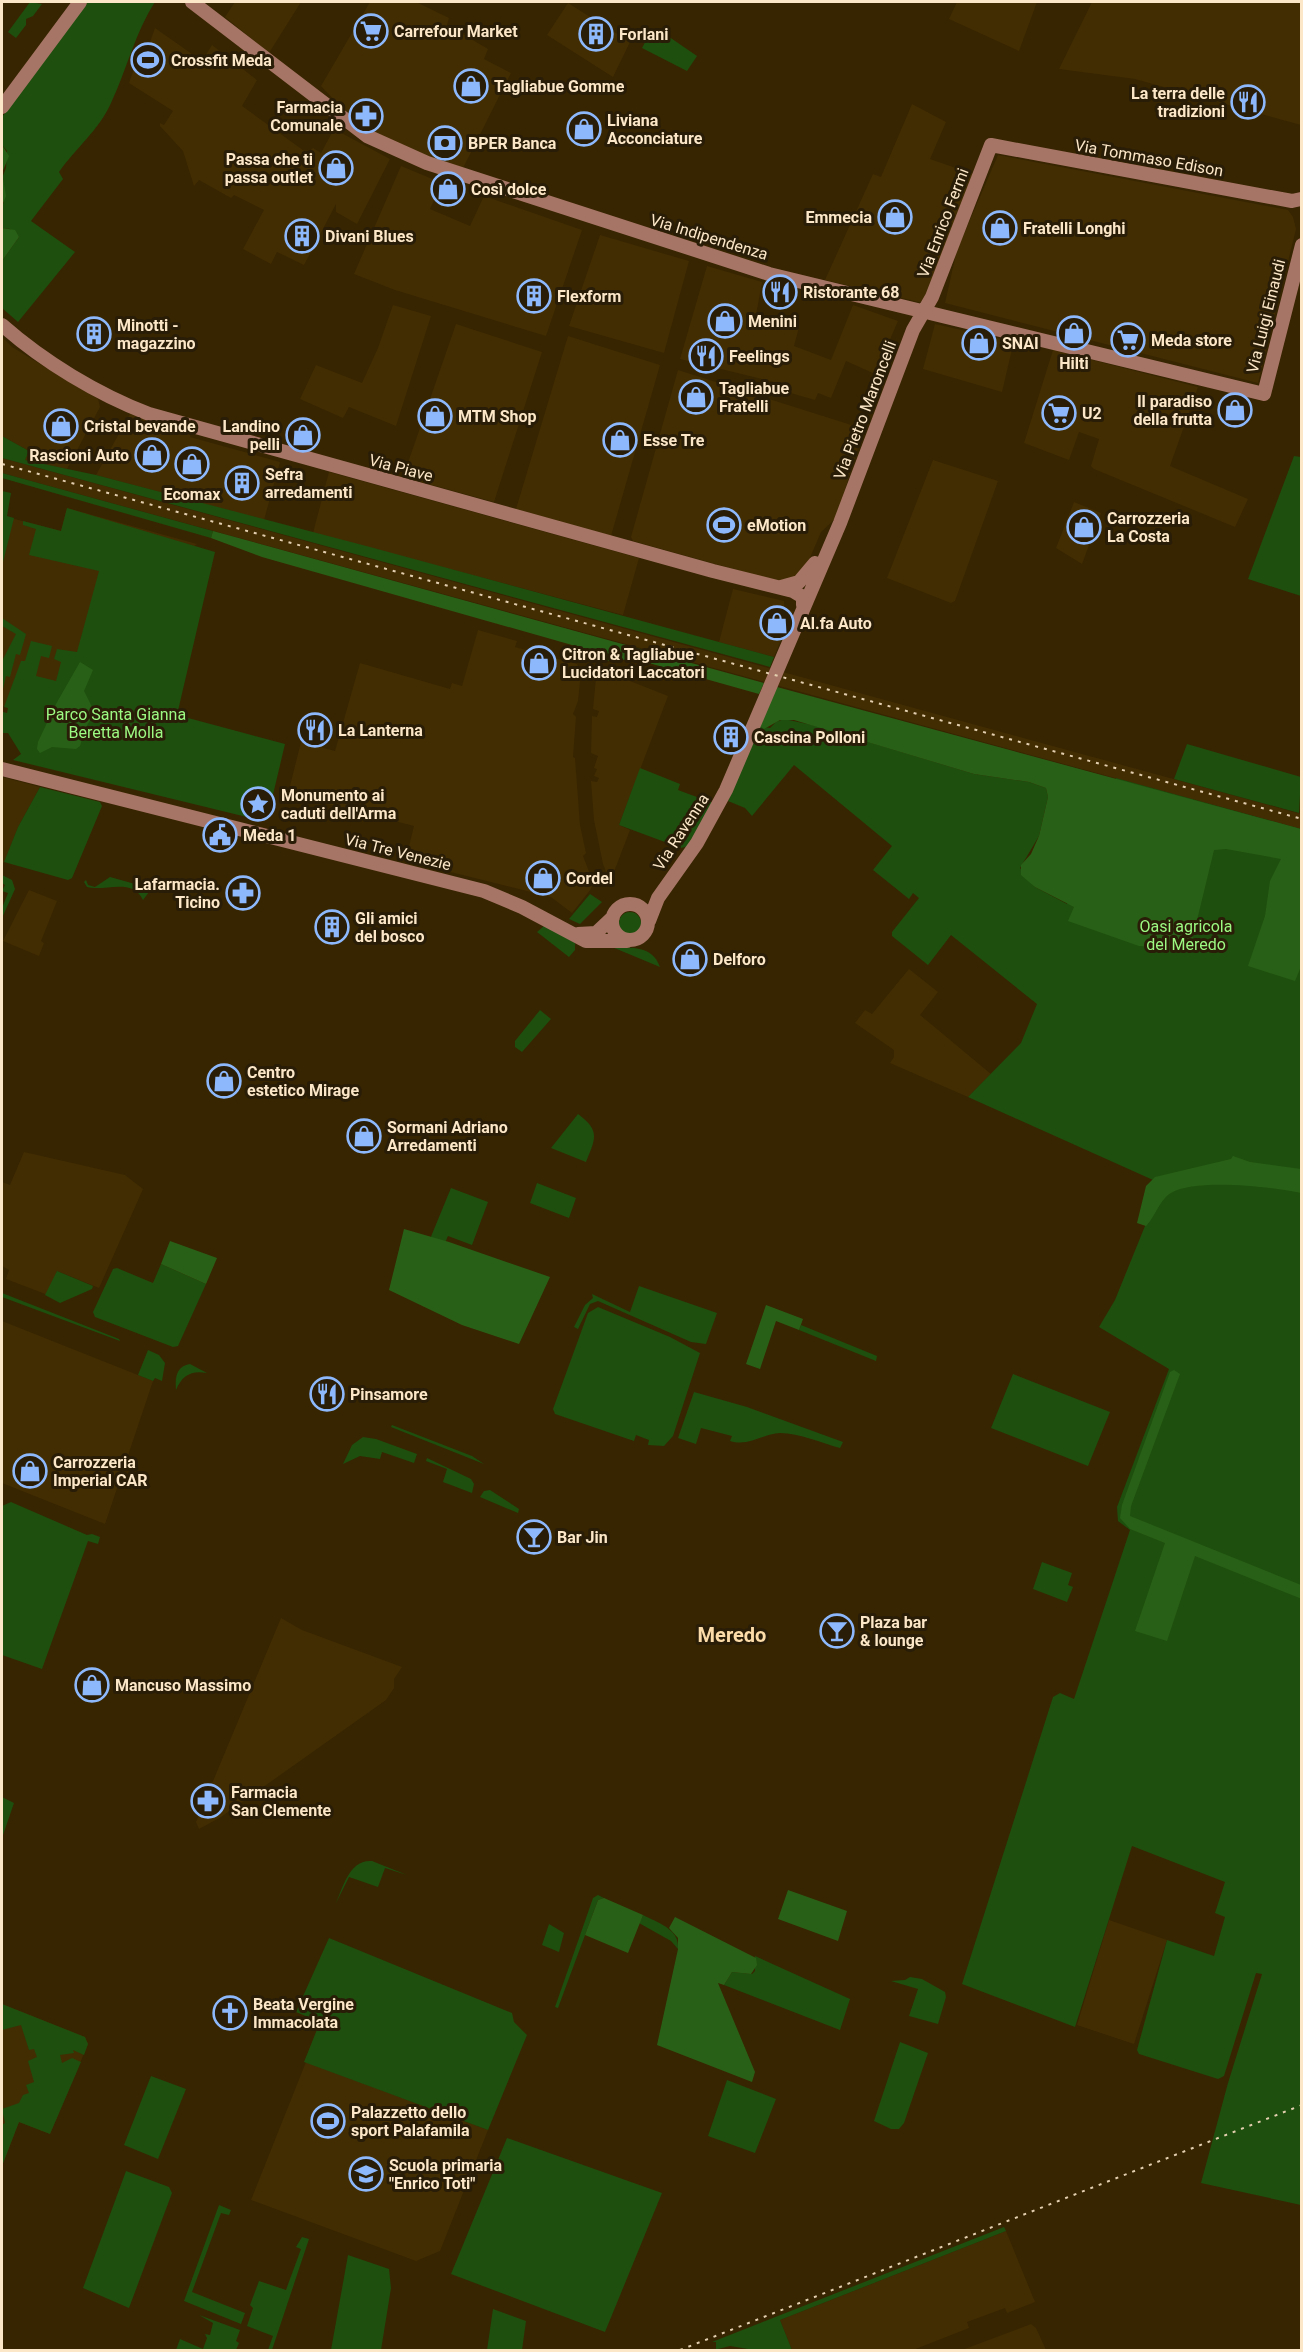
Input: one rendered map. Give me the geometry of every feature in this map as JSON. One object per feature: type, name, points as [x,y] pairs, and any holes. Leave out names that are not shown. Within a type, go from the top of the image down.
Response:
[{"type":"street","points":[[2,107],[80,2]]},
{"type":"street","name":"Via Indipendenza","points":[[192,2],[356,129],[400,153],[746,267],[1264,394]]},
{"type":"street","name":"Via Enrico Fermi","points":[[925,311],[991,145]]},
{"type":"street","name":"Via Tommaso Edison","points":[[991,145],[1292,201],[1301,200]]},
{"type":"street","name":"Via Luigi Einaudi","points":[[1264,394],[1302,245]]},
{"type":"street","name":"Via Pietro Maroncelli","points":[[766,693],[840,523],[913,330],[925,311]]},
{"type":"street","name":"Via Piave","points":[[2,325],[28,347],[70,374],[149,414],[773,587]]},
{"type":"street","name":"Via Pietro Maroncelli","points":[[773,587],[785,587],[804,578],[840,523]]},
{"type":"street","points":[[773,587],[795,598],[801,611]]},
{"type":"street","name":"Via Ravenna","points":[[649,921],[664,888],[712,818],[766,693]]},
{"type":"street","name":"Via Tre Venezie","points":[[2,769],[483,891],[511,901],[590,943],[627,940]]},
{"type":"street","name":"Via Ravenna","points":[[631,904],[649,899],[664,888]]},
{"type":"street","points":[[631,904],[644,910],[649,921],[644,935],[633,941],[615,932],[613,917],[620,908],[631,904]]},
{"type":"street","name":"Via Tre Venezie","points":[[570,932],[592,935],[604,928],[613,917]]},
{"type":"shaded area","points":[[235,2],[301,2],[269,53],[225,17]]},
{"type":"shaded area","points":[[370,2],[416,2],[449,18],[447,25],[488,49],[484,59],[511,73],[462,170],[380,139],[341,107],[321,86]]},
{"type":"shaded area","points":[[957,2],[1037,2],[1019,51],[949,19]]},
{"type":"shaded area","points":[[1092,2],[1301,2],[1301,125],[1135,79],[1059,69]]},
{"type":"shaded area","points":[[568,3],[630,42],[613,77],[547,35]]},
{"type":"shaded area","points":[[155,28],[202,61],[212,45],[257,80],[242,106],[307,153],[313,148],[321,153],[334,129],[390,159],[357,224],[336,212],[336,204],[304,265],[277,252],[271,264],[243,249],[264,210],[234,195],[231,198],[199,180],[194,186],[183,151],[160,126],[160,123],[164,125],[173,111],[129,83],[135,66],[142,70],[156,46],[150,42]]},
{"type":"shaded area","points":[[912,104],[946,122],[930,159],[973,174],[923,303],[825,280],[873,174],[881,177]]},
{"type":"shaded area","points":[[998,155],[1288,210],[1293,217],[1296,229],[1258,383],[945,303],[957,250]]},
{"type":"shaded area","points":[[401,166],[442,183],[430,209],[470,226],[484,196],[582,230],[546,336],[395,290],[354,274]]},
{"type":"shaded area","points":[[600,235],[689,261],[664,353],[569,326]]},
{"type":"shaded area","points":[[707,266],[762,282],[756,315],[799,327],[794,346],[831,360],[853,305],[898,321],[875,374],[846,361],[831,398],[818,393],[815,400],[780,390],[782,384],[680,359]]},
{"type":"shaded area","points":[[393,305],[431,316],[396,426],[349,407],[343,418],[300,399],[316,365],[362,383],[378,348]]},
{"type":"shaded area","points":[[456,324],[542,352],[494,502],[403,477]]},
{"type":"shaded area","points":[[935,324],[1006,340],[1013,345],[1002,392],[923,369]]},
{"type":"shaded area","points":[[568,336],[660,365],[611,536],[516,509]]},
{"type":"shaded area","points":[[2,337],[12,347],[98,399],[100,407],[67,469],[24,460],[29,451],[2,436]]},
{"type":"shaded area","points":[[1053,350],[1198,387],[1170,466],[1248,499],[1235,527],[1094,469],[1091,466],[1099,439],[1079,432],[1069,460],[1024,443]]},
{"type":"shaded area","points":[[678,370],[864,429],[836,518],[821,532],[806,567],[791,581],[777,581],[633,541],[631,537]]},
{"type":"shaded area","points":[[130,414],[190,434],[190,437],[280,462],[264,520],[96,475]]},
{"type":"shaded area","points":[[2,458],[1301,814],[1301,829],[2,473]]},
{"type":"shaded area","points":[[933,460],[998,481],[955,601],[951,603],[887,578]]},
{"type":"shaded area","points":[[329,472],[639,558],[623,615],[313,533]]},
{"type":"shaded area","points":[[1074,502],[1101,513],[1082,564],[1056,548]]},
{"type":"shaded area","points":[[67,508],[197,544],[105,619],[31,713],[2,706],[2,535],[7,517],[61,531]]},
{"type":"shaded area","points":[[733,589],[784,601],[784,609],[793,611],[774,657],[719,642]]},
{"type":"shaded area","points":[[478,630],[517,641],[515,647],[577,664],[581,672],[578,701],[573,714],[576,717],[573,757],[575,758],[580,825],[586,853],[583,856],[593,882],[591,889],[572,913],[551,897],[410,862],[406,859],[414,826],[288,794],[301,742],[335,751],[360,663],[450,689],[452,683],[462,686]]},
{"type":"shaded area","points":[[597,668],[668,696],[619,825],[630,830],[612,877],[607,874],[603,864],[594,820],[591,781],[597,782],[599,778],[594,776],[598,756],[591,753],[592,716],[597,717],[599,711],[593,709]]},
{"type":"shaded area","points":[[2,777],[40,787],[18,827],[4,863],[2,862]]},
{"type":"shaded area","points":[[29,890],[57,901],[41,941],[44,943],[39,956],[3,941]]},
{"type":"shaded area","points":[[909,969],[938,992],[920,1015],[991,1074],[968,1097],[890,1063],[894,1057],[894,1050],[855,1023],[865,1010],[872,1014]]},
{"type":"shaded area","points":[[24,1152],[125,1175],[143,1189],[99,1288],[57,1271],[48,1295],[6,1279],[9,1270],[2,1266],[2,1182],[10,1185]]},
{"type":"shaded area","points":[[2,1321],[153,1381],[105,1524],[2,1483]]},
{"type":"shaded area","points":[[281,1618],[302,1630],[402,1667],[394,1679],[394,1688],[386,1700],[221,1817],[199,1829],[196,1822]]},
{"type":"shaded area","points":[[1109,1920],[1167,1940],[1134,2044],[1077,2025]]},
{"type":"shaded area","points":[[2,2004],[85,2037],[88,2044],[50,2134],[19,2122],[2,2166]]},
{"type":"shaded area","name":"Scuola primaria \"Enrico Toti\"","points":[[306,2062],[488,2130],[440,2251],[416,2261],[251,2200]]},
{"type":"shaded area","points":[[1006,2231],[1035,2302],[1007,2313],[1005,2308],[967,2322],[969,2328],[913,2350],[792,2350],[780,2320]]},
{"type":"shaded area","points":[[1031,2324],[1036,2328],[1046,2350],[962,2350]]},
{"type":"green space","points":[[30,2],[42,4],[33,16],[26,19],[26,25],[16,38],[8,32]]},
{"type":"green space","points":[[87,2],[155,2],[142,26],[106,113],[59,172],[63,179],[31,221],[75,252],[18,322],[2,308],[2,261],[19,237],[10,229],[2,228],[4,202],[2,178],[6,168],[7,151],[2,145],[2,117]]},
{"type":"green space","points":[[662,32],[697,56],[687,71],[642,48],[649,35]]},
{"type":"green space","points":[[2,145],[9,156],[2,173]]},
{"type":"green space","points":[[2,173],[6,196],[2,206]]},
{"type":"green space","points":[[2,228],[15,230],[19,237],[2,261]]},
{"type":"green space","points":[[2,436],[29,451],[25,460],[96,475],[370,547],[774,657],[770,667],[2,458]]},
{"type":"green space","points":[[1294,456],[1301,457],[1301,596],[1248,579]]},
{"type":"green space","points":[[2,473],[213,531],[211,538],[2,478]]},
{"type":"green space","points":[[2,491],[11,493],[7,516],[14,518],[2,566]]},
{"type":"green space","name":"Parco Santa Gianna Beretta Molla","points":[[67,508],[215,552],[177,715],[285,744],[267,820],[262,816],[259,820],[13,760],[21,754],[8,733],[2,733],[3,712],[7,713],[8,708],[4,707],[21,661],[25,661],[31,641],[52,646],[49,658],[41,656],[36,676],[56,681],[61,662],[54,659],[57,649],[77,652],[99,571],[29,555],[36,529],[23,525],[23,521],[61,531]]},
{"type":"green space","points":[[213,531],[764,683],[759,694],[631,658],[615,662],[599,659],[600,653],[262,557],[211,538]]},
{"type":"green space","points":[[2,618],[26,634],[20,655],[16,654],[10,677],[6,676],[2,693],[2,661],[16,634],[2,626]]},
{"type":"green space","points":[[80,662],[93,670],[84,691],[92,707],[93,715],[85,729],[80,746],[76,749],[52,747],[40,753],[37,749],[38,742]]},
{"type":"green space","name":"Oasi agricola del Meredo","points":[[777,687],[1301,829],[1302,964],[1295,981],[1248,966],[1265,916],[1270,881],[1281,859],[1226,849],[1214,850],[1190,949],[1139,946],[1068,921],[1074,907],[1035,887],[1021,875],[1021,865],[1031,854],[1039,836],[1048,797],[1046,788],[1029,782],[974,774],[794,720],[780,720],[764,729],[760,726]]},
{"type":"green space","name":"Oasi agricola del Meredo","points":[[784,719],[812,725],[974,774],[1029,782],[1046,788],[1048,797],[1039,836],[1020,868],[1035,887],[1067,904],[1116,778],[1301,829],[1301,2205],[1201,2183],[1228,2083],[1262,1974],[1256,1973],[1224,2076],[1218,2079],[1139,2054],[1137,2050],[1167,1940],[1214,1956],[1225,1917],[1215,1913],[1225,1882],[1132,1846],[1075,2027],[962,1984],[1053,1697],[1060,1693],[1074,1699],[1130,1530],[1118,1521],[1117,1507],[1169,1369],[1099,1327],[1115,1300],[1162,1184],[968,1097],[1021,1043],[1037,1004],[951,935],[928,965],[892,936],[892,932],[919,898],[913,893],[909,899],[873,870],[892,846],[794,765],[752,816],[745,808],[728,801],[760,726],[770,728],[776,722]]},
{"type":"green space","points":[[1187,744],[1301,777],[1299,813],[1174,779]]},
{"type":"green space","points":[[640,768],[680,784],[678,790],[713,803],[689,846],[681,848],[619,825]]},
{"type":"green space","points":[[40,787],[100,802],[102,806],[72,878],[68,880],[4,862],[18,827]]},
{"type":"green space","points":[[2,875],[12,880],[15,889],[2,918],[2,908],[8,893],[2,891],[5,885],[2,883]]},
{"type":"green space","points":[[110,877],[146,887],[149,892],[143,900],[132,889],[87,887],[84,882],[86,880],[88,885],[95,887]]},
{"type":"green space","points":[[590,894],[602,902],[580,924],[569,919]]},
{"type":"green space","points":[[630,912],[638,915],[641,923],[638,931],[630,934],[622,931],[619,923],[622,915]]},
{"type":"green space","points":[[545,925],[575,943],[575,950],[569,957],[537,932]]},
{"type":"green space","points":[[612,947],[647,951],[660,967]]},
{"type":"green space","points":[[540,1010],[551,1019],[522,1052],[515,1047],[515,1041]]},
{"type":"green space","points":[[578,1114],[590,1125],[594,1136],[586,1162],[551,1148]]},
{"type":"green space","points":[[1233,1156],[1250,1162],[1301,1169],[1301,1193],[1235,1185],[1183,1188],[1167,1196],[1146,1226],[1137,1223],[1146,1186],[1155,1177],[1231,1159]]},
{"type":"green space","points":[[537,1183],[576,1198],[569,1218],[530,1203]]},
{"type":"green space","points":[[451,1188],[488,1202],[472,1245],[448,1236],[444,1245],[430,1239]]},
{"type":"green space","points":[[404,1229],[550,1277],[519,1344],[462,1325],[389,1290]]},
{"type":"green space","points":[[170,1241],[217,1258],[206,1284],[161,1264]]},
{"type":"green space","points":[[161,1264],[206,1284],[178,1346],[173,1347],[95,1317],[93,1312],[113,1269],[117,1268],[153,1283]]},
{"type":"green space","points":[[57,1271],[93,1286],[92,1289],[60,1303],[45,1295]]},
{"type":"green space","points":[[639,1286],[717,1313],[706,1344],[691,1342],[598,1301],[590,1304],[578,1329],[574,1327],[585,1305],[593,1298],[592,1294],[630,1312]]},
{"type":"green space","points":[[2,1293],[119,1339],[120,1341],[2,1297]]},
{"type":"green space","points":[[766,1305],[803,1319],[799,1330],[776,1321],[760,1369],[746,1364]]},
{"type":"green space","points":[[598,1307],[670,1337],[700,1353],[673,1436],[664,1446],[648,1445],[649,1440],[636,1435],[634,1441],[555,1414],[553,1409],[588,1313]]},
{"type":"green space","points":[[801,1325],[877,1356],[876,1361],[799,1330]]},
{"type":"green space","points":[[148,1350],[159,1355],[165,1363],[162,1381],[155,1378],[153,1381],[138,1375]]},
{"type":"green space","points":[[190,1364],[207,1373],[197,1372],[184,1377],[176,1390],[176,1377],[179,1370]]},
{"type":"green space","points":[[1174,1370],[1180,1374],[1131,1506],[1130,1516],[1301,1585],[1302,1599],[1195,1556],[1167,1641],[1135,1631],[1165,1543],[1130,1529],[1120,1518],[1122,1505],[1170,1372]]},
{"type":"green space","points":[[1013,1374],[1110,1412],[1088,1466],[991,1428]]},
{"type":"green space","points":[[694,1392],[747,1407],[843,1442],[840,1448],[803,1436],[780,1433],[737,1442],[730,1441],[732,1436],[701,1428],[696,1444],[678,1438]]},
{"type":"green space","points":[[392,1425],[472,1456],[484,1464],[391,1427]]},
{"type":"green space","points":[[363,1437],[376,1439],[417,1454],[414,1463],[382,1452],[380,1459],[360,1456],[343,1464],[352,1445]]},
{"type":"green space","points":[[427,1458],[471,1479],[474,1484],[472,1493],[443,1482],[447,1469],[426,1461]]},
{"type":"green space","points":[[490,1490],[519,1509],[518,1513],[480,1497],[484,1491]]},
{"type":"green space","points":[[11,1502],[87,1535],[100,1537],[98,1544],[88,1541],[42,1669],[2,1655],[2,1506]]},
{"type":"green space","points":[[1042,1562],[1072,1573],[1068,1585],[1073,1587],[1067,1602],[1033,1589]]},
{"type":"green space","points":[[2,1797],[14,1803],[2,1838]]},
{"type":"green space","points":[[372,1861],[407,1875],[385,1868],[378,1887],[349,1877],[335,1905],[352,1870],[364,1862]]},
{"type":"green space","points":[[788,1890],[847,1911],[838,1941],[778,1919]]},
{"type":"green space","points":[[598,1895],[604,1898],[598,1900],[558,2008],[555,2007],[593,1898]]},
{"type":"green space","points":[[604,1898],[643,1915],[628,1953],[585,1935],[598,1900]]},
{"type":"green space","points":[[643,1915],[672,1932],[678,1942],[678,1949],[671,1941],[639,1923]]},
{"type":"green space","points":[[675,1917],[756,1958],[757,1965],[751,1974],[732,1972],[724,1985],[718,1983],[755,2072],[752,2082],[657,2045],[678,1949],[678,1938],[669,1928]]},
{"type":"green space","points":[[549,1924],[564,1933],[559,1952],[542,1945]]},
{"type":"green space","points":[[329,1938],[512,2013],[514,2022],[527,2035],[488,2130],[304,2062],[320,2022],[296,2012]]},
{"type":"green space","points":[[755,1956],[850,1999],[840,2030],[724,1985],[732,1972],[752,1974],[755,1971]]},
{"type":"green space","points":[[910,1977],[922,1979],[945,1992],[946,1997],[938,2024],[909,2016],[918,1989],[891,1981],[905,1980]]},
{"type":"green space","points":[[2,2004],[85,2037],[88,2044],[84,2055],[73,2050],[74,2053],[60,2055],[62,2063],[72,2058],[81,2062],[50,2134],[19,2122],[2,2166],[2,2125],[5,2123],[2,2109],[19,2103],[23,2095],[29,2093],[26,2085],[34,2082],[28,2061],[37,2057],[34,2049],[29,2050],[21,2025],[2,2030]]},
{"type":"green space","points":[[900,2042],[928,2053],[904,2123],[899,2129],[891,2129],[874,2121]]},
{"type":"green space","points":[[151,2076],[186,2089],[158,2159],[124,2145]]},
{"type":"green space","points":[[727,2080],[776,2099],[755,2153],[708,2136]]},
{"type":"green space","points":[[507,2138],[662,2193],[605,2332],[451,2274]]},
{"type":"green space","points":[[126,2171],[169,2187],[172,2193],[129,2308],[83,2288]]},
{"type":"green space","points":[[219,2205],[231,2210],[229,2215],[221,2213],[192,2292],[245,2313],[241,2324],[184,2301]]},
{"type":"green space","points":[[1004,2227],[1006,2231],[780,2320],[792,2350],[754,2350],[730,2346],[714,2350],[716,2342],[712,2342]]},
{"type":"green space","points":[[302,2237],[309,2239],[272,2350],[268,2350],[273,2336],[247,2326],[253,2308],[250,2305],[259,2281],[286,2290],[301,2249],[296,2247]]},
{"type":"green space","points":[[348,2255],[389,2269],[391,2288],[381,2350],[331,2350]]},
{"type":"green space","points":[[493,2309],[526,2321],[522,2350],[487,2350]]},
{"type":"green space","points":[[199,2315],[240,2330],[236,2350],[176,2350],[180,2339],[203,2349],[207,2338],[205,2334],[210,2335],[213,2323]]},
{"type":"railway","points":[[2,464],[1302,819]]},
{"type":"railway","points":[[680,2350],[1302,2105]]},
{"type":"place","name":"Carrefour Market","points":[[371,31]]},
{"type":"place","name":"Forlani","points":[[596,34]]},
{"type":"place","name":"Crossfit Meda","points":[[148,60]]},
{"type":"place","name":"Tagliabue Gomme","points":[[471,86]]},
{"type":"place","name":"La terra delle tradizioni","points":[[1248,102]]},
{"type":"place","name":"Farmacia Comunale","points":[[366,116]]},
{"type":"place","name":"Liviana Acconciature","points":[[584,129]]},
{"type":"place","name":"BPER Banca","points":[[445,143]]},
{"type":"place","name":"Passa che ti passa outlet","points":[[336,168]]},
{"type":"place","name":"Così dolce","points":[[448,189]]},
{"type":"place","name":"Emmecia","points":[[895,217]]},
{"type":"place","name":"Fratelli Longhi","points":[[1000,228]]},
{"type":"place","name":"Divani Blues","points":[[302,236]]},
{"type":"place","name":"Ristorante 68","points":[[780,292]]},
{"type":"place","name":"Flexform","points":[[534,296]]},
{"type":"place","name":"Menini","points":[[725,321]]},
{"type":"place","name":"Hilti","points":[[1074,333]]},
{"type":"place","name":"Minotti - magazzino","points":[[94,334]]},
{"type":"place","name":"Meda store","points":[[1128,340]]},
{"type":"place","name":"SNAI","points":[[979,343]]},
{"type":"place","name":"Feelings","points":[[706,356]]},
{"type":"place","name":"Tagliabue Fratelli","points":[[696,397]]},
{"type":"place","name":"Il paradiso della frutta","points":[[1235,410]]},
{"type":"place","name":"U2","points":[[1059,413]]},
{"type":"place","name":"MTM Shop","points":[[435,416]]},
{"type":"place","name":"Cristal bevande","points":[[61,426]]},
{"type":"place","name":"Landino pelli","points":[[303,435]]},
{"type":"place","name":"Esse Tre","points":[[620,440]]},
{"type":"place","name":"Rascioni Auto","points":[[152,455]]},
{"type":"place","name":"Ecomax","points":[[192,464]]},
{"type":"place","name":"Sefra arredamenti","points":[[242,483]]},
{"type":"place","name":"eMotion","points":[[724,525]]},
{"type":"place","name":"Carrozzeria La Costa","points":[[1084,527]]},
{"type":"place","name":"Al.fa Auto","points":[[777,623]]},
{"type":"place","name":"Citron & Tagliabue Lucidatori Laccatori","points":[[539,663]]},
{"type":"place","name":"La Lanterna","points":[[315,730]]},
{"type":"place","name":"Cascina Polloni","points":[[731,737]]},
{"type":"place","name":"Monumento ai caduti dell'Arma","points":[[258,804]]},
{"type":"place","name":"Meda 1","points":[[220,835]]},
{"type":"place","name":"Cordel","points":[[543,878]]},
{"type":"place","name":"Lafarmacia. Ticino","points":[[243,893]]},
{"type":"place","name":"Gli amici del bosco","points":[[332,927]]},
{"type":"place","name":"Delforo","points":[[690,959]]},
{"type":"place","name":"Centro estetico Mirage","points":[[224,1081]]},
{"type":"place","name":"Sormani Adriano Arredamenti","points":[[364,1136]]},
{"type":"place","name":"Pinsamore","points":[[327,1394]]},
{"type":"place","name":"Carrozzeria Imperial CAR","points":[[30,1471]]},
{"type":"place","name":"Bar Jin","points":[[534,1537]]},
{"type":"place","name":"Plaza bar & lounge","points":[[837,1631]]},
{"type":"place","name":"Mancuso Massimo","points":[[92,1685]]},
{"type":"place","name":"Farmacia San Clemente","points":[[208,1801]]},
{"type":"place","name":"Beata Vergine Immacolata","points":[[230,2013]]},
{"type":"place","name":"Palazzetto dello sport Palafamila","points":[[328,2121]]},
{"type":"place","name":"Scuola primaria \"Enrico Toti\"","points":[[366,2174]]},
{"type":"district","name":"Meredo","points":[[732,1635]]}]
